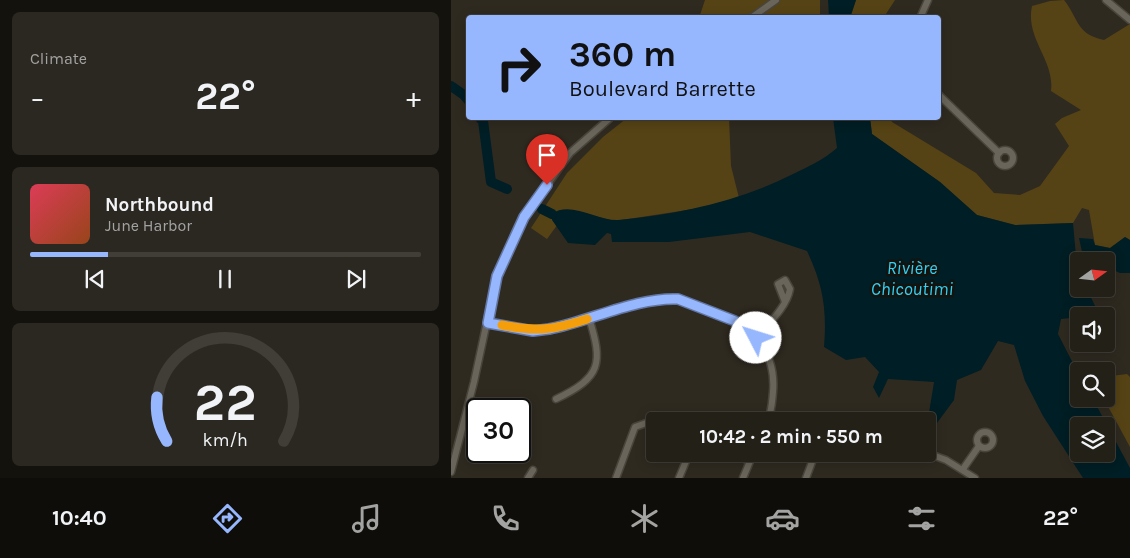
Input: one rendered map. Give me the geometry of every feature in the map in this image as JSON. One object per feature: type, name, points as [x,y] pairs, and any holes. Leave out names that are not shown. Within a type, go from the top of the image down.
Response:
[{"type":"street","points":[[755,15],[776,0]]},
{"type":"street","points":[[921,15],[927,0]]},
{"type":"street","points":[[1106,0],[1130,20]]},
{"type":"street","points":[[941,97],[999,153]]},
{"type":"street","points":[[451,472],[488,323],[497,276],[524,217],[570,153],[608,120]]},
{"type":"street","points":[[488,323],[533,331],[570,325],[649,301],[678,299],[735,321],[756,338],[766,352],[772,368],[774,379],[771,412]]},
{"type":"street","points":[[756,338],[785,302]]},
{"type":"street","points":[[556,399],[588,378],[598,362],[596,342],[589,318]]},
{"type":"street","points":[[617,478],[635,427],[646,423]]},
{"type":"street","points":[[963,469],[979,446]]},
{"type":"street","points":[[936,457],[963,469],[975,478]]},
{"type":"street","points":[[679,478],[686,462]]},
{"type":"street","points":[[743,478],[750,462]]},
{"type":"street","points":[[806,478],[812,462]]},
{"type":"street","points":[[528,478],[533,470]]},
{"type":"shaded area","points":[[705,0],[820,0],[820,15],[700,15]]},
{"type":"shaded area","points":[[856,0],[895,0],[885,15],[851,15]]},
{"type":"shaded area","points":[[1064,0],[1083,30],[1104,40],[1130,24],[1130,240],[1125,237],[1110,248],[1095,245],[1089,210],[1082,208],[1073,223],[1015,225],[977,215],[940,182],[872,134],[870,120],[891,120],[976,173],[994,193],[1020,195],[1040,186],[1069,146],[1055,124],[1062,118],[1081,110],[1051,91],[1049,69],[1033,29],[1031,18],[1032,6],[1050,1]]},
{"type":"shaded area","points":[[624,120],[729,120],[731,166],[739,198],[713,206],[615,221],[568,210],[547,239],[531,228],[567,173],[603,137]]},
{"type":"shaded area","points":[[1127,374],[1130,377],[1130,447],[1108,407],[1115,407],[1115,376]]},
{"type":"water","points":[[828,0],[856,0],[851,15],[829,15]]},
{"type":"water","name":"Rivière Chicoutimi","points":[[833,120],[870,120],[872,134],[940,182],[977,215],[1015,225],[1073,223],[1076,252],[1070,252],[1070,298],[1091,298],[1096,307],[1070,307],[1070,318],[1061,319],[1058,334],[1072,362],[1070,362],[1070,407],[1097,407],[1103,417],[1070,417],[1070,458],[1043,416],[1025,381],[1014,345],[998,341],[981,370],[957,380],[954,400],[937,423],[936,412],[929,412],[934,382],[888,379],[879,398],[873,387],[879,372],[865,357],[846,360],[824,347],[825,321],[823,297],[817,275],[807,251],[750,232],[669,242],[612,242],[611,234],[607,233],[595,245],[568,243],[552,220],[552,214],[559,210],[567,209],[618,220],[685,210],[750,193],[815,163],[837,148]]},
{"type":"water","points":[[1125,237],[1130,240],[1130,273],[1115,271],[1115,252],[1082,252],[1079,238],[1093,239],[1095,245],[1110,248]]},
{"type":"water","name":"Rivière Chicoutimi","points":[[1115,440],[1130,468],[1130,478],[1083,478],[1073,462],[1115,462]]},
{"type":"waterway","points":[[451,86],[466,97]]},
{"type":"waterway","points":[[482,120],[491,182],[507,189]]},
{"type":"waterway","points":[[542,209],[552,214]]},
{"type":"waterway","name":"Rivière Chicoutimi","points":[[1064,261],[1070,261]]},
{"type":"slow traffic","points":[[502,325],[533,331],[570,325],[587,319]]},
{"type":"route","points":[[547,185],[524,217],[497,276],[488,323],[533,331],[549,329],[570,325],[649,301],[678,299],[735,321],[756,338]]}]
